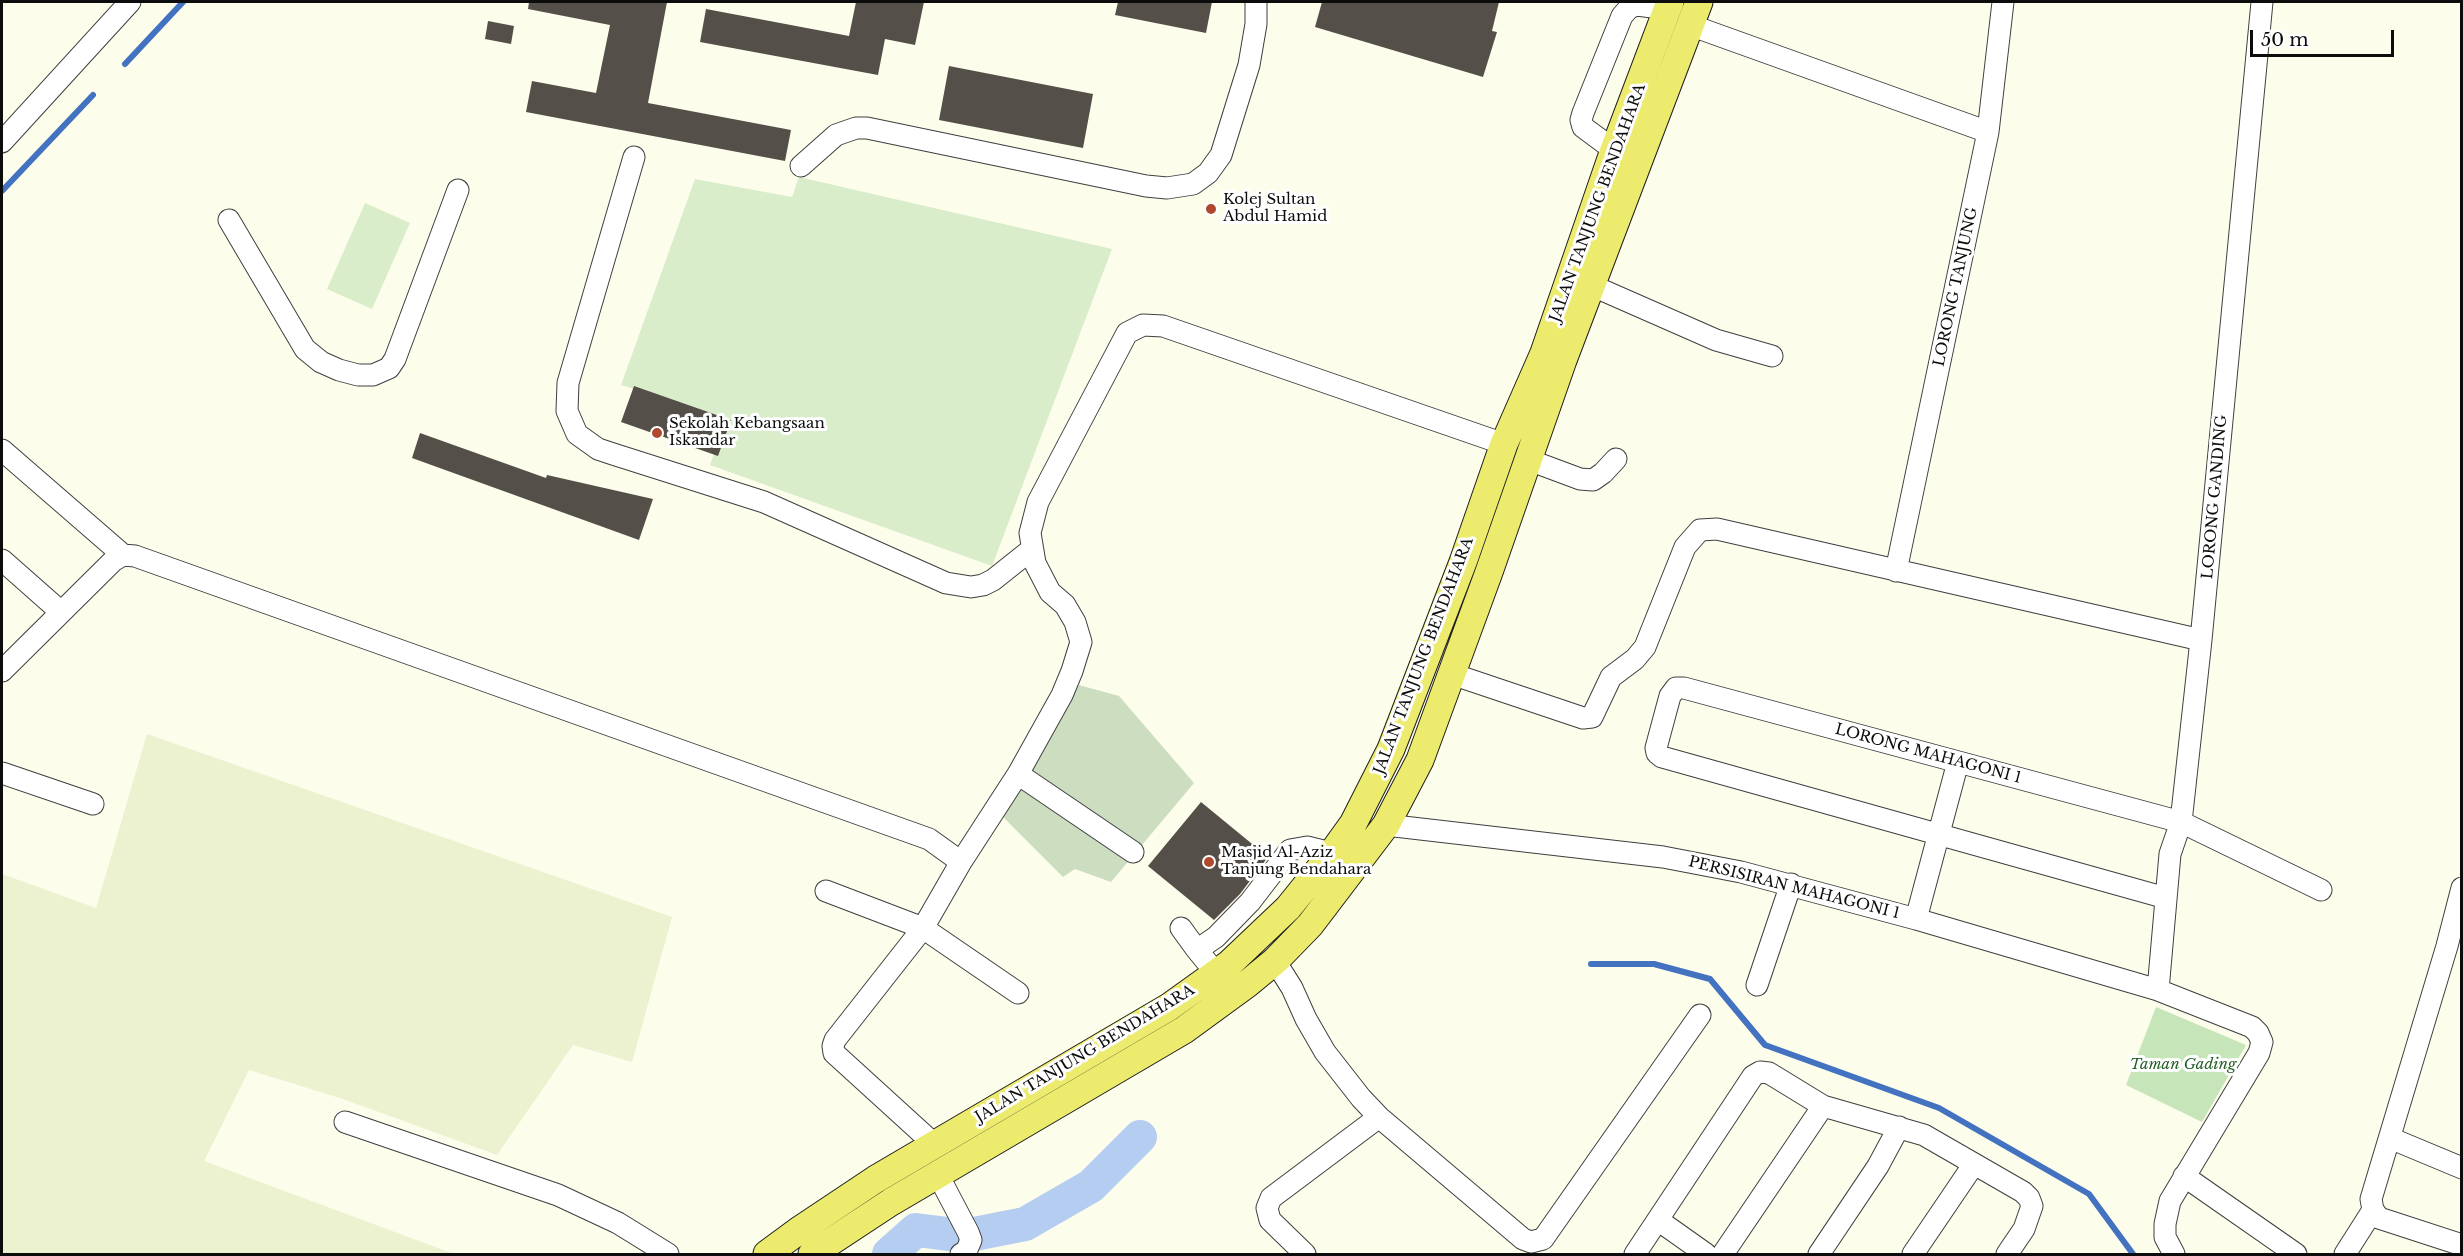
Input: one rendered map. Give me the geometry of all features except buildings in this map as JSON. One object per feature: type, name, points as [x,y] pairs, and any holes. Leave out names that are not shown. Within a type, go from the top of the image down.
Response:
[{"type":"main road","name":"JALAN TANJUNG BENDAHARA","points":[[767,1254],[838,1204],[1169,1007],[1229,964],[1288,908],[1330,856],[1353,824],[1391,749],[1463,562],[1504,444],[1544,353],[1614,150],[1669,5]]},
{"type":"main road","name":"JALAN TANJUNG BENDAHARA","points":[[812,1254],[891,1202],[1184,1030],[1275,961],[1310,925],[1386,825],[1420,760],[1563,360],[1695,13]]},
{"type":"street","points":[[2,142],[130,2]]},
{"type":"street","points":[[801,165],[836,135],[856,128],[867,128],[1146,186],[1182,188],[1193,184],[1208,173],[1221,155],[1248,65],[1256,24],[1256,2]]},
{"type":"street","name":"LORONG TANJUNG","points":[[1896,571],[1988,132],[2003,2]]},
{"type":"street","name":"LORONG GANDING","points":[[2158,990],[2170,854],[2181,822],[2201,640],[2262,2]]},
{"type":"street","points":[[1614,150],[1583,127],[1581,120],[1583,113],[1622,16],[1629,8],[1637,5],[1669,5]]},
{"type":"street","points":[[1695,13],[1988,132]]},
{"type":"street","points":[[634,157],[567,383],[567,411],[577,434],[598,449],[764,502],[945,583],[983,585],[993,580],[1032,549]]},
{"type":"street","points":[[229,220],[305,349],[321,362],[339,370],[358,375],[373,375],[389,368],[395,359],[458,190]]},
{"type":"street","points":[[1593,286],[1716,340],[1772,357]]},
{"type":"street","points":[[935,1145],[834,1053],[833,1046],[835,1040],[923,928],[961,862],[1018,774],[1062,695],[1081,642],[1075,622],[1065,605],[1050,592],[1035,563],[1030,533],[1038,502],[1127,333],[1143,325],[1163,326],[1504,444]]},
{"type":"street","points":[[2,450],[123,555]]},
{"type":"street","points":[[1529,460],[1580,479],[1593,480],[1616,459]]},
{"type":"street","points":[[1452,674],[1583,718],[1592,717],[1611,677],[1635,659],[1645,646],[1680,557],[1685,547],[1700,530],[1717,530],[2201,640]]},
{"type":"street","points":[[2,671],[113,561],[123,555],[135,556],[929,839],[961,862]]},
{"type":"street","points":[[2,560],[61,612]]},
{"type":"street","name":"LORONG MAHAGONI 1","points":[[1939,835],[1662,757],[1657,753],[1656,748],[1670,696],[1676,688],[1684,688],[2181,822],[2321,890]]},
{"type":"street","points":[[1916,919],[1958,762]]},
{"type":"street","points":[[2,773],[93,804]]},
{"type":"street","points":[[1018,774],[1133,852]]},
{"type":"street","name":"PERSISIRAN MAHAGONI 1","points":[[1386,825],[1701,863],[1791,884],[2158,990],[2252,1027],[2262,1042],[2259,1053],[2184,1176]]},
{"type":"street","points":[[1939,835],[2166,898]]},
{"type":"street","points":[[1197,950],[1216,937],[1250,902],[1290,850],[1307,847],[1323,851],[1330,856]]},
{"type":"street","points":[[1757,985],[1791,884]]},
{"type":"street","points":[[2458,1248],[2379,1218],[2373,1210],[2371,1199],[2462,888]]},
{"type":"street","points":[[826,891],[923,928],[1018,993]]},
{"type":"street","points":[[1181,928],[1216,973]]},
{"type":"street","points":[[1275,961],[1325,1052],[1378,1117],[1523,1239],[1536,1242],[1542,1239],[1700,1015]]},
{"type":"street","points":[[1635,1254],[1753,1076],[1760,1072],[1769,1073],[1823,1106],[1924,1135],[2023,1192],[2029,1198],[2032,1206],[2024,1229],[2007,1254]]},
{"type":"street","points":[[1724,1254],[1823,1106]]},
{"type":"street","points":[[1305,1254],[1270,1220],[1267,1208],[1272,1198],[1378,1117]]},
{"type":"street","points":[[345,1122],[558,1195],[618,1223],[668,1254]]},
{"type":"street","points":[[1819,1254],[1878,1166],[1899,1127]]},
{"type":"street","points":[[2390,1138],[2462,1168]]},
{"type":"street","points":[[1913,1254],[1974,1164]]},
{"type":"street","points":[[938,1175],[967,1242]]},
{"type":"street","points":[[2174,1254],[2165,1237],[2165,1224],[2170,1201],[2184,1176],[2296,1254]]},
{"type":"street","points":[[2345,1254],[2373,1210]]},
{"type":"street","points":[[1658,1220],[1706,1254]]},
{"type":"green space","points":[[799,177],[1112,249],[992,566],[710,465],[726,418],[621,385],[695,179],[792,197]]},
{"type":"green space","points":[[365,203],[410,223],[372,309],[327,289]]},
{"type":"green space","points":[[1079,685],[1119,696],[1194,783],[1111,882],[1075,869],[1063,877],[1003,817]]},
{"type":"green space","points":[[147,734],[672,917],[632,1062],[573,1045],[497,1155],[343,1099],[249,1070],[204,1161],[454,1254],[2,1254],[2,874],[96,908]]},
{"type":"green space","name":"Taman Gading","points":[[2156,1007],[2246,1045],[2202,1122],[2126,1085]]},
{"type":"waterway","points":[[125,64],[183,2]]},
{"type":"waterway","points":[[2,191],[93,95]]},
{"type":"waterway","points":[[1591,964],[1654,964],[1710,979],[1765,1045],[1939,1108],[2089,1194],[2133,1254]]},
{"type":"waterway","points":[[889,1254],[916,1230],[964,1236],[1025,1224],[1091,1186],[1140,1137]]},
{"type":"place","name":"Kolej Sultan Abdul Hamid","points":[[1211,209]]},
{"type":"place","name":"Sekolah Kebangsaan Iskandar","points":[[657,433]]},
{"type":"place","name":"Masjid Al-Aziz Tanjung Bendahara","points":[[1209,862]]}]
